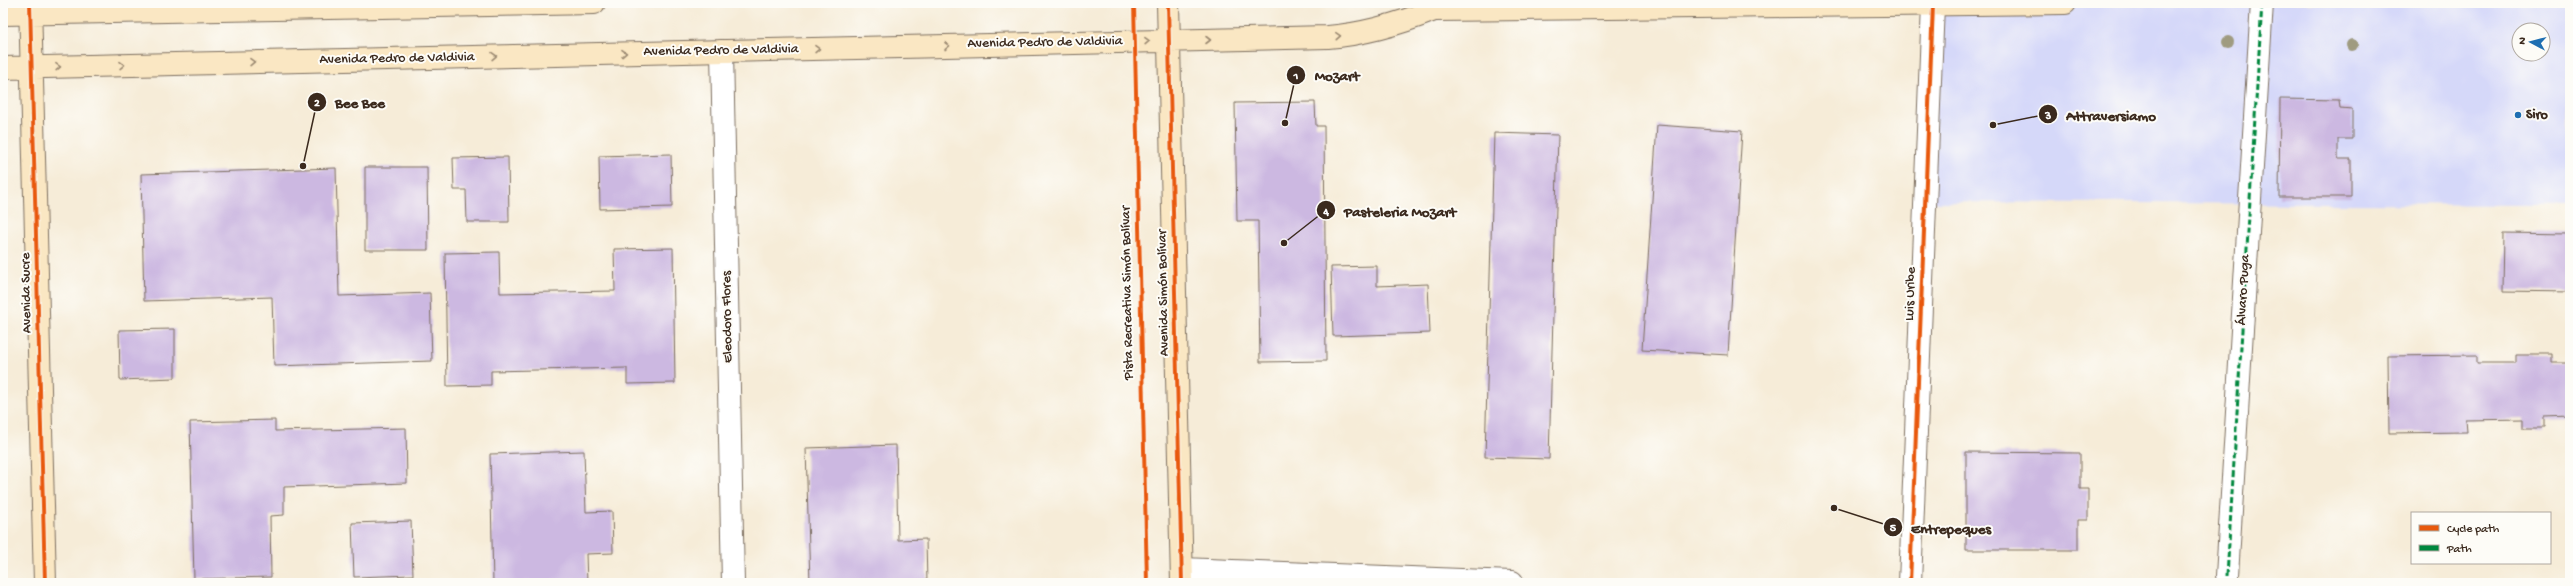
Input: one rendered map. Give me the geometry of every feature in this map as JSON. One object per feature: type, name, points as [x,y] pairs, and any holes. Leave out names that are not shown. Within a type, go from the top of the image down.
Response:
[{"type":"main road","points":[[3,14],[31,9],[594,3]]},
{"type":"main road","name":"Avenida Simón Bolívar","points":[[1168,3],[1182,576]]},
{"type":"main road","name":"Avenida Pedro de Valdivia","points":[[3,68],[1349,36],[1403,23],[1427,6],[1933,5],[2066,3]]},
{"type":"main road","name":"Avenida Sucre","points":[[31,9],[44,583]]},
{"type":"street","name":"Álvaro Puga","points":[[2227,576],[2262,3]]},
{"type":"street","name":"Luis Uribe","points":[[1910,583],[1933,5]]},
{"type":"street","name":"Eleodoro Flores","points":[[722,51],[733,583]]},
{"type":"street","points":[[1182,576],[1512,582]]},
{"type":"shaded area","points":[[1931,3],[2570,3],[2570,205],[1921,202]]},
{"type":"building","points":[[2280,99],[2339,100],[2340,108],[2352,109],[2352,139],[2338,139],[2338,159],[2351,159],[2351,197],[2279,197]]},
{"type":"building","points":[[1315,102],[1316,126],[1324,126],[1326,361],[1260,362],[1258,221],[1237,221],[1235,103]]},
{"type":"building","points":[[1657,125],[1742,131],[1728,355],[1642,350]]},
{"type":"building","points":[[1494,133],[1558,135],[1549,459],[1485,457]]},
{"type":"building","points":[[671,154],[672,207],[600,209],[599,156]]},
{"type":"building","points":[[508,157],[509,222],[467,222],[466,190],[454,190],[453,158]]},
{"type":"building","points":[[365,167],[427,167],[428,250],[365,250]]},
{"type":"building","points":[[336,168],[339,296],[430,293],[432,361],[274,366],[272,297],[144,301],[141,174]]},
{"type":"building","points":[[2504,233],[2570,234],[2570,292],[2503,291]]},
{"type":"building","points":[[673,248],[675,383],[627,384],[627,368],[491,371],[491,385],[447,386],[445,253],[499,252],[500,293],[615,291],[614,249]]},
{"type":"building","points":[[1377,266],[1377,286],[1428,284],[1430,333],[1333,336],[1331,267]]},
{"type":"building","points":[[175,329],[175,378],[120,380],[119,330]]},
{"type":"building","points":[[2516,354],[2552,354],[2552,363],[2570,363],[2570,417],[2545,418],[2545,428],[2523,428],[2523,419],[2466,420],[2467,432],[2389,433],[2388,356],[2477,355],[2477,363],[2516,363]]},
{"type":"building","points":[[275,420],[275,431],[406,428],[407,483],[284,487],[284,515],[270,516],[271,577],[194,579],[190,422]]},
{"type":"building","points":[[896,445],[898,540],[926,539],[927,583],[810,583],[806,448]]},
{"type":"building","points":[[584,451],[586,512],[612,511],[613,553],[586,554],[587,583],[493,583],[490,454]]},
{"type":"building","points":[[1966,452],[2080,453],[2080,489],[2088,489],[2088,520],[2078,520],[2078,550],[1966,550]]},
{"type":"building","points":[[411,521],[413,575],[354,577],[352,523]]},
{"type":"marked path","points":[[2227,576],[2262,3]]},
{"type":"cycle path","points":[[30,3],[45,583]]},
{"type":"cycle path","name":"Pista Recreativa Simón Bolívar","points":[[1134,3],[1147,583]]},
{"type":"cycle path","points":[[1168,3],[1182,583]]},
{"type":"cycle path","points":[[1910,583],[1933,5]]},
{"type":"place","name":"Siro","points":[[2518,115]]},
{"type":"place","name":"Mozart","points":[[1285,123]]},
{"type":"place","name":"Attraversiamo","points":[[1993,125]]},
{"type":"place","name":"Bee Bee","points":[[303,166]]},
{"type":"place","name":"Pasteleria Mozart","points":[[1284,243]]},
{"type":"place","name":"Entrepeques","points":[[1834,508]]}]
